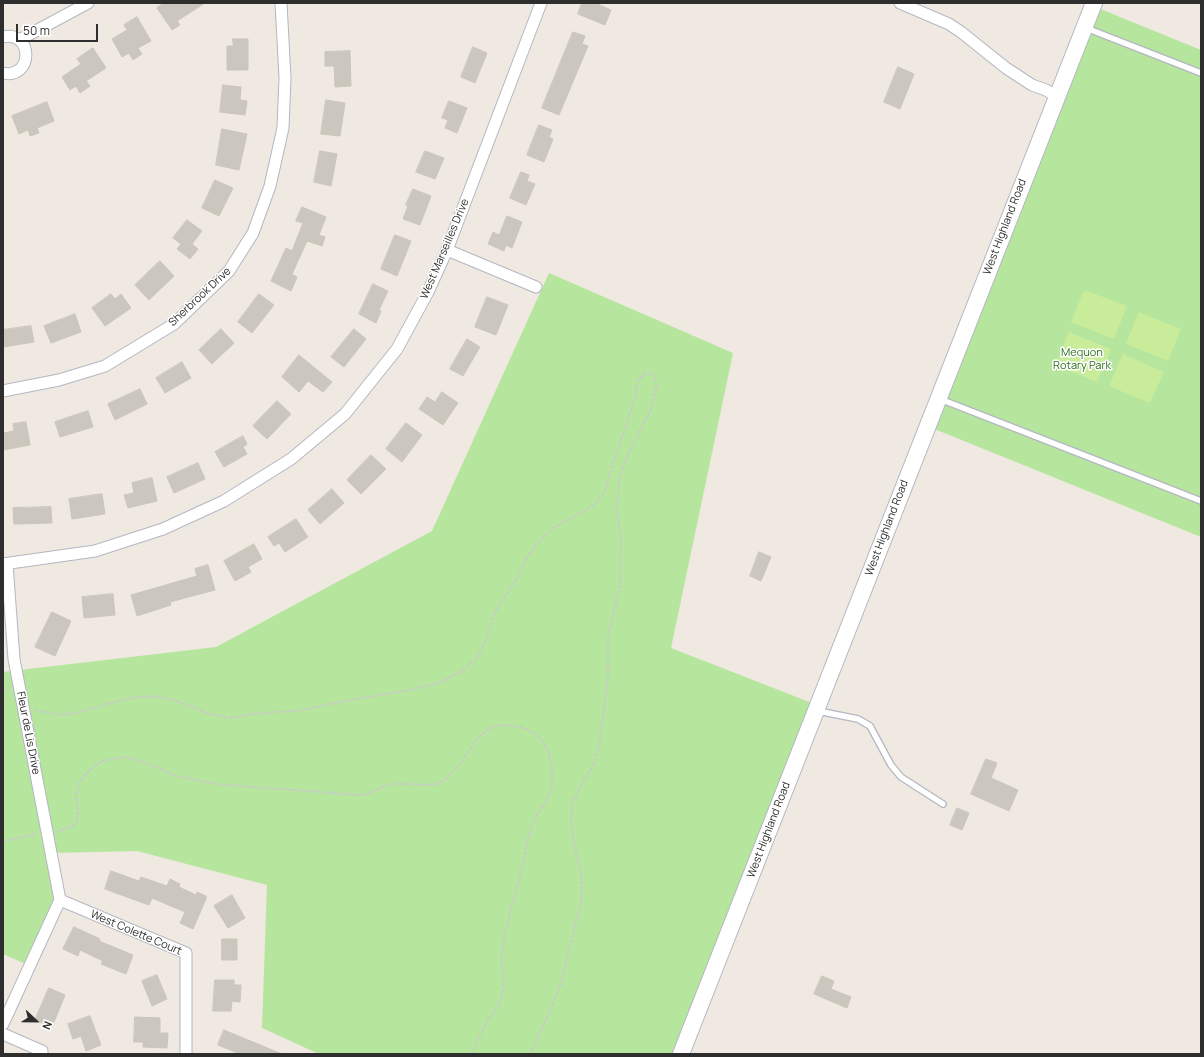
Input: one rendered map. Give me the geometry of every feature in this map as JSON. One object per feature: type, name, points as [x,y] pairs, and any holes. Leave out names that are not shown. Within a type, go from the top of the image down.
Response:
[{"type":"main road","name":"West Highland Road","points":[[681,1054],[1056,96],[1094,3]]},
{"type":"street","points":[[19,40],[88,3]]},
{"type":"street","name":"Sherbrook Drive","points":[[3,391],[59,380],[105,366],[174,324],[229,271],[253,233],[270,186],[283,128],[285,78],[281,3]]},
{"type":"street","name":"West Marseilles Drive","points":[[5,564],[95,551],[163,529],[224,501],[291,460],[345,414],[397,349],[428,292],[447,250],[541,3]]},
{"type":"street","points":[[900,3],[949,24],[1006,68],[1032,85],[1046,90],[1056,96]]},
{"type":"street","points":[[3,37],[14,37],[19,40],[26,50],[25,62],[18,71],[3,73]]},
{"type":"street","points":[[447,250],[536,287]]},
{"type":"street","name":"Fleur de Lis Drive","points":[[5,564],[14,659],[60,900]]},
{"type":"street","points":[[3,1024],[60,900]]},
{"type":"street","name":"West Colette Court","points":[[60,900],[186,953],[186,1054]]},
{"type":"street","points":[[3,1034],[42,1051],[42,1054]]},
{"type":"lane","points":[[1084,28],[1201,73]]},
{"type":"lane","points":[[938,398],[1201,501]]},
{"type":"lane","points":[[816,711],[835,713],[858,719],[870,726],[891,765],[902,777],[943,804]]},
{"type":"path","points":[[3,688],[13,694],[31,710],[46,713],[62,715],[125,699],[149,696],[171,699],[210,714],[230,718],[253,714],[301,710],[430,686],[448,679],[462,671],[477,658],[486,640],[496,610],[515,582],[525,560],[535,546],[553,528],[588,509],[601,497],[605,491],[635,398],[637,382],[644,374],[653,374],[657,384],[656,395],[651,409],[628,454],[619,479],[617,510],[621,543],[620,585],[608,637],[608,679],[603,728],[597,755],[573,801],[572,808],[572,833],[582,880],[581,902],[560,986],[530,1054]]},
{"type":"path","points":[[3,841],[58,832],[76,824],[78,813],[76,794],[79,783],[91,769],[102,761],[113,758],[124,757],[135,759],[173,775],[216,784],[360,795],[383,786],[393,784],[439,783],[449,777],[478,739],[488,730],[503,725],[530,730],[538,736],[547,747],[552,771],[552,786],[549,797],[535,816],[531,826],[520,877],[510,911],[502,952],[504,985],[502,996],[500,1002],[480,1034],[472,1054]]},
{"type":"green space","name":"Mequon Rotary Park","points":[[1093,6],[1201,50],[1201,537],[927,426]]},
{"type":"green space","points":[[549,273],[733,353],[671,648],[812,703],[681,1054],[319,1054],[262,1028],[267,885],[137,851],[51,853],[60,900],[30,966],[3,954],[3,672],[216,647],[432,531]]},
{"type":"green space","points":[[1084,290],[1127,306],[1114,339],[1071,322]]},
{"type":"green space","points":[[1139,312],[1181,329],[1168,361],[1126,344]]},
{"type":"green space","points":[[1069,332],[1111,349],[1097,382],[1055,365]]},
{"type":"green space","points":[[1123,354],[1164,372],[1150,403],[1109,386]]},
{"type":"building","points":[[164,3],[205,3],[177,21],[180,25],[172,30],[157,8]]},
{"type":"building","points":[[582,3],[595,3],[611,10],[605,25],[578,14]]},
{"type":"building","points":[[137,17],[151,41],[138,48],[142,54],[133,60],[129,53],[122,57],[112,39],[127,30],[124,25]]},
{"type":"building","points":[[573,32],[585,36],[582,44],[588,46],[559,115],[542,108]]},
{"type":"building","points":[[233,39],[248,39],[248,70],[227,70],[227,46],[233,46]]},
{"type":"building","points":[[473,47],[487,53],[475,83],[461,77]]},
{"type":"building","points":[[93,48],[106,68],[86,81],[90,86],[80,93],[76,86],[70,90],[62,77],[81,64],[77,59]]},
{"type":"building","points":[[350,51],[351,86],[335,87],[334,66],[325,66],[325,52]]},
{"type":"building","points":[[898,67],[914,74],[900,109],[884,102]]},
{"type":"building","points":[[223,85],[241,87],[240,100],[247,101],[245,115],[220,112]]},
{"type":"building","points":[[326,100],[345,103],[340,136],[321,134]]},
{"type":"building","points":[[449,101],[467,108],[457,133],[445,128],[448,120],[442,118]]},
{"type":"building","points":[[47,102],[54,121],[37,128],[39,133],[30,136],[28,130],[19,134],[12,116]]},
{"type":"building","points":[[539,125],[552,130],[549,137],[553,139],[544,162],[527,155]]},
{"type":"building","points":[[222,129],[247,134],[239,170],[216,165]]},
{"type":"building","points":[[320,151],[337,154],[331,186],[314,182]]},
{"type":"building","points":[[425,151],[444,158],[435,179],[416,172]]},
{"type":"building","points":[[521,172],[529,175],[527,181],[535,184],[526,205],[510,198]]},
{"type":"building","points":[[215,180],[233,188],[219,216],[202,208]]},
{"type":"building","points":[[413,189],[431,196],[420,225],[403,219],[408,206],[406,205]]},
{"type":"building","points":[[302,207],[326,217],[319,235],[325,237],[322,246],[307,241],[292,274],[297,277],[291,291],[271,281],[286,248],[292,251],[303,223],[296,221]]},
{"type":"building","points":[[507,216],[522,222],[512,248],[506,245],[504,251],[488,244],[493,232],[499,235]]},
{"type":"building","points":[[187,220],[202,231],[192,244],[198,249],[190,259],[177,249],[181,244],[173,238]]},
{"type":"building","points":[[395,235],[411,241],[397,276],[381,269]]},
{"type":"building","points":[[160,261],[174,276],[149,300],[135,285]]},
{"type":"building","points":[[373,284],[388,291],[379,310],[381,311],[376,323],[359,314]]},
{"type":"building","points":[[111,294],[115,299],[121,294],[131,308],[105,326],[92,308]]},
{"type":"building","points":[[259,294],[274,305],[252,333],[238,322]]},
{"type":"building","points":[[487,297],[508,305],[496,335],[475,327]]},
{"type":"building","points":[[75,314],[81,332],[51,343],[44,326]]},
{"type":"building","points":[[31,326],[34,342],[3,347],[3,330]]},
{"type":"building","points":[[221,329],[234,343],[212,364],[199,350]]},
{"type":"building","points":[[354,329],[366,339],[344,367],[331,357]]},
{"type":"building","points":[[467,339],[480,347],[463,376],[450,369]]},
{"type":"building","points":[[299,355],[332,382],[323,392],[308,381],[299,392],[282,377]]},
{"type":"building","points":[[182,362],[191,378],[165,393],[156,378]]},
{"type":"building","points":[[140,389],[147,404],[115,420],[108,404]]},
{"type":"building","points":[[442,392],[458,403],[443,425],[419,409],[427,397],[435,402]]},
{"type":"building","points":[[277,401],[291,414],[267,439],[253,426]]},
{"type":"building","points":[[88,411],[93,427],[60,437],[55,422]]},
{"type":"building","points":[[26,422],[30,445],[3,450],[3,433],[14,431],[13,424]]},
{"type":"building","points":[[406,423],[422,435],[402,462],[386,449]]},
{"type":"building","points":[[243,436],[247,444],[243,447],[247,454],[224,467],[215,452]]},
{"type":"building","points":[[371,455],[386,469],[361,494],[347,480]]},
{"type":"building","points":[[198,463],[205,479],[174,493],[167,477]]},
{"type":"building","points":[[152,478],[157,501],[128,508],[124,495],[134,493],[132,483]]},
{"type":"building","points":[[332,489],[344,503],[320,524],[308,510]]},
{"type":"building","points":[[102,494],[105,514],[72,519],[69,499]]},
{"type":"building","points":[[51,507],[52,523],[14,524],[13,508]]},
{"type":"building","points":[[296,519],[308,537],[285,552],[279,543],[274,546],[268,537]]},
{"type":"building","points":[[254,544],[262,559],[248,567],[251,572],[235,581],[224,561]]},
{"type":"building","points":[[759,552],[771,557],[761,581],[750,576]]},
{"type":"building","points":[[208,565],[215,590],[170,602],[171,605],[137,616],[131,595],[197,576],[195,569]]},
{"type":"building","points":[[113,594],[115,615],[84,618],[82,597]]},
{"type":"building","points":[[52,612],[71,621],[55,656],[35,647]]},
{"type":"building","points":[[986,759],[997,763],[991,778],[1018,790],[1009,811],[971,794]]},
{"type":"building","points":[[957,808],[969,813],[962,830],[950,825]]},
{"type":"building","points":[[111,871],[139,881],[141,877],[167,886],[170,879],[180,884],[179,887],[196,895],[197,892],[206,896],[193,929],[180,923],[185,912],[152,898],[149,905],[105,889]]},
{"type":"building","points":[[232,895],[245,918],[228,928],[214,906]]},
{"type":"building","points":[[74,927],[100,939],[99,941],[133,955],[126,974],[101,964],[103,961],[80,950],[78,956],[63,949]]},
{"type":"building","points":[[222,939],[237,939],[237,960],[222,960]]},
{"type":"building","points":[[157,975],[167,999],[152,1006],[142,981]]},
{"type":"building","points":[[822,976],[834,981],[831,989],[851,997],[847,1008],[814,994]]},
{"type":"building","points":[[215,980],[234,980],[234,985],[241,985],[240,1002],[232,1001],[231,1011],[213,1011]]},
{"type":"building","points":[[49,988],[65,995],[52,1027],[35,1020]]},
{"type":"building","points":[[90,1016],[101,1045],[86,1051],[81,1036],[73,1039],[68,1024]]},
{"type":"building","points":[[135,1017],[160,1018],[160,1033],[168,1033],[167,1048],[143,1047],[143,1042],[134,1042]]},
{"type":"building","points":[[224,1030],[282,1054],[240,1054],[218,1045]]}]
